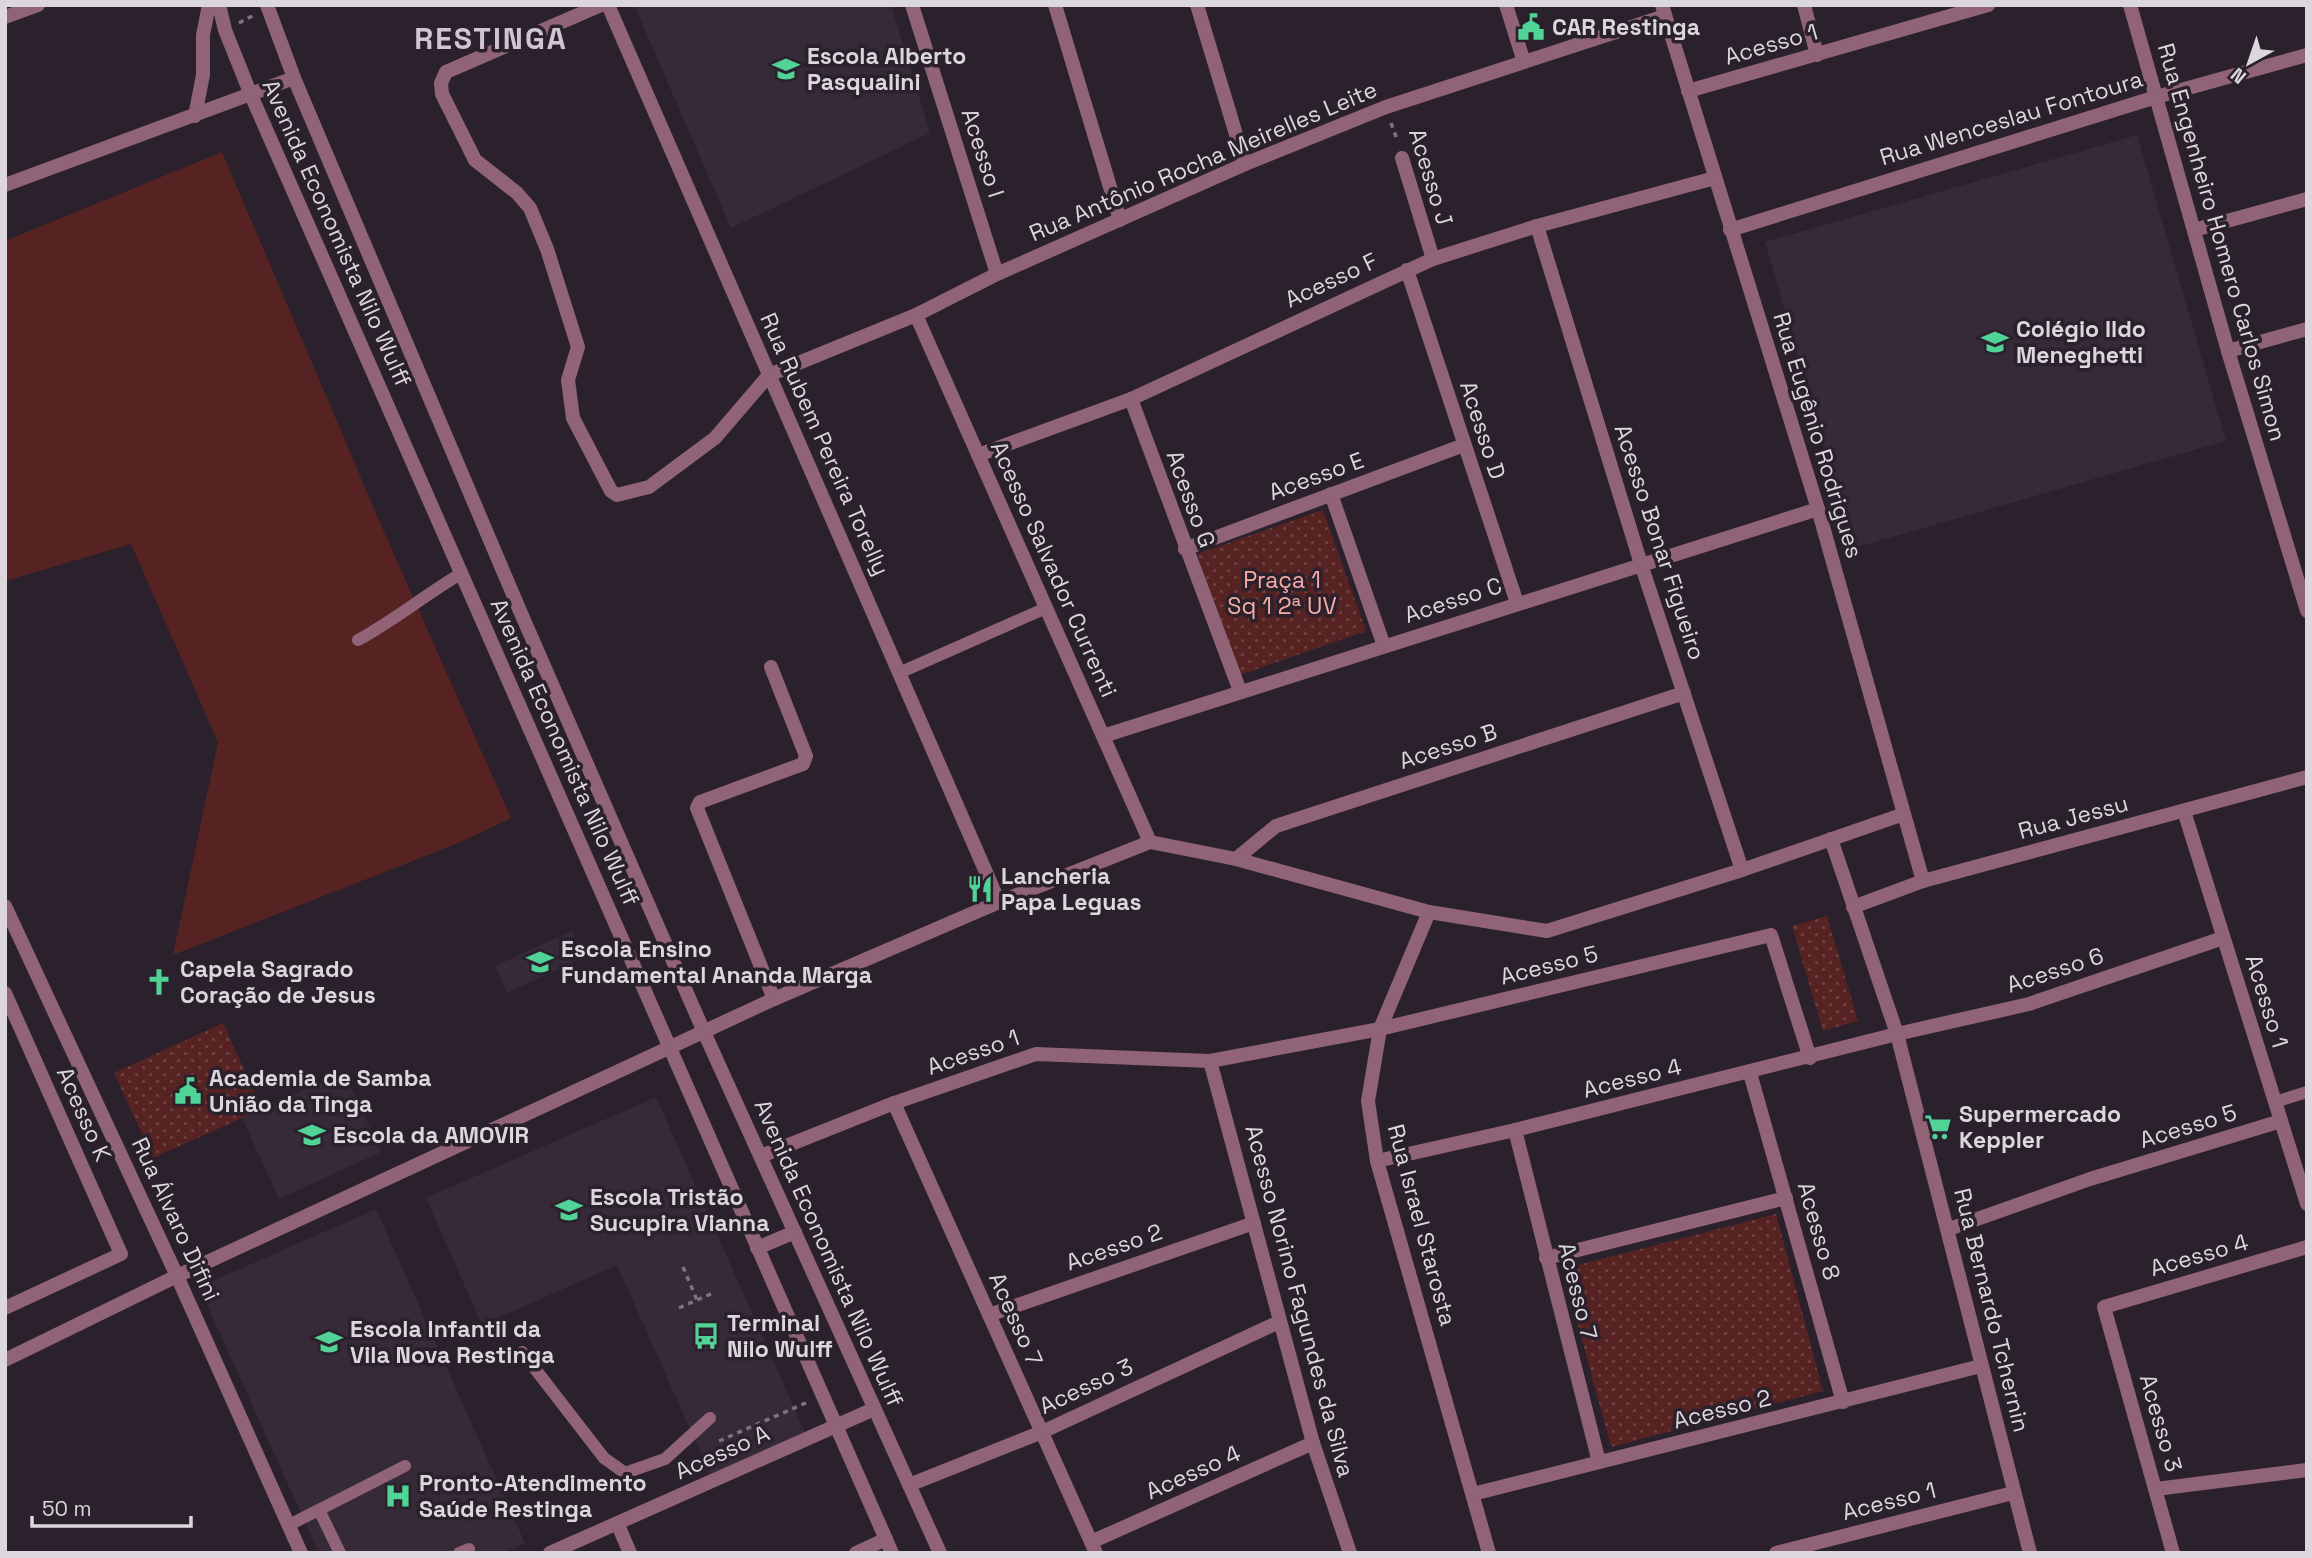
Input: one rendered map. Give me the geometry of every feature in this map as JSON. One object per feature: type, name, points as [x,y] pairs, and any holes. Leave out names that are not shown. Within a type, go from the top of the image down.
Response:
[{"type":"street","points":[[5,18],[37,5]]},
{"type":"street","points":[[195,116],[203,75],[203,35],[209,5]]},
{"type":"street","name":"Avenida Economista Nilo Wulff","points":[[219,5],[225,30],[251,95],[889,1546]]},
{"type":"street","points":[[601,5],[446,72],[441,83],[442,94],[475,160],[517,193],[530,208],[539,228],[578,346],[568,380],[573,418],[611,491],[617,495],[649,487],[715,438],[769,375]]},
{"type":"street","name":"Rua Rubem Pereira Torelly","points":[[608,5],[999,902]]},
{"type":"street","name":"Acesso I","points":[[912,5],[998,274]]},
{"type":"street","points":[[1055,5],[1120,220]]},
{"type":"street","points":[[1197,5],[1245,164]]},
{"type":"street","points":[[1506,5],[1524,62]]},
{"type":"street","points":[[1804,5],[1817,55]]},
{"type":"street","name":"Acesso 1","points":[[1688,91],[1987,5]]},
{"type":"street","name":"Rua Engenheiro Homero Carlos Simon","points":[[2130,5],[2228,351],[2307,611]]},
{"type":"street","name":"Avenida Economista Nilo Wulff","points":[[268,6],[294,78],[520,611],[704,1032],[940,1553]]},
{"type":"street","name":"Rua Antônio Rocha Meirelles Leite","points":[[769,375],[916,315],[998,274],[1245,164],[1387,107],[1524,62],[1663,11]]},
{"type":"street","name":"Rua Eugênio Rodrigues","points":[[1663,11],[1818,509],[1923,881]]},
{"type":"street","name":"Rua Wenceslau Fontoura","points":[[1730,230],[2156,97],[2307,55]]},
{"type":"street","points":[[5,185],[294,78]]},
{"type":"street","name":"Acesso J","points":[[1402,158],[1433,259]]},
{"type":"street","name":"Acesso F","points":[[978,455],[1131,400],[1433,259],[1537,226],[1715,178]]},
{"type":"street","points":[[2194,230],[2307,199]]},
{"type":"street","name":"Acesso Bonar Figueiro","points":[[1537,226],[1641,564],[1742,870]]},
{"type":"street","name":"Acesso D","points":[[1407,270],[1517,603]]},
{"type":"street","name":"Acesso Salvador Currenti","points":[[916,315],[1150,842]]},
{"type":"street","points":[[2228,351],[2307,329]]},
{"type":"street","name":"Acesso G","points":[[1131,400],[1240,691]]},
{"type":"street","name":"Acesso E","points":[[1185,549],[1464,445]]},
{"type":"street","points":[[1331,494],[1384,646]]},
{"type":"street","name":"Acesso C","points":[[1103,736],[1818,509]]},
{"type":"street","points":[[771,667],[806,756],[803,764],[700,802],[697,808],[774,999]]},
{"type":"street","name":"Acesso B","points":[[1236,859],[1276,826],[1684,693]]},
{"type":"street","name":"Rua Jessu","points":[[1853,907],[1923,881],[2307,777]]},
{"type":"street","name":"Acesso 1","points":[[2184,811],[2307,1204]]},
{"type":"street","points":[[5,1360],[177,1276],[774,999],[999,902],[1150,842],[1236,859],[1429,912],[1547,932],[1742,870],[1904,814]]},
{"type":"street","name":"Rua Bernardo Tchernin","points":[[1830,839],[1897,1034],[2030,1553]]},
{"type":"street","name":"Rua Álvaro Difini","points":[[5,906],[177,1276],[301,1553]]},
{"type":"street","name":"Rua Israel Starosta","points":[[1429,912],[1380,1028],[1368,1101],[1377,1161],[1489,1553]]},
{"type":"street","name":"Acesso 5","points":[[1210,1061],[1380,1028],[1771,935],[1810,1058]]},
{"type":"street","name":"Acesso 6","points":[[1897,1034],[1941,1027],[2029,1004],[2223,938]]},
{"type":"street","name":"Acesso K","points":[[6,1305],[121,1254],[7,1000]]},
{"type":"street","name":"Acesso 4","points":[[1377,1161],[1750,1073],[1897,1034]]},
{"type":"street","name":"Acesso 1","points":[[761,1156],[894,1103],[1036,1054],[1210,1061]]},
{"type":"street","name":"Acesso Norino Fagundes da Silva","points":[[1210,1061],[1312,1443],[1349,1552]]},
{"type":"street","name":"Acesso 8","points":[[1750,1073],[1843,1402]]},
{"type":"street","name":"Acesso 7","points":[[894,1103],[1094,1547]]},
{"type":"street","name":"Acesso 5","points":[[1949,1229],[2091,1179],[2281,1121]]},
{"type":"street","name":"Acesso 7","points":[[1515,1130],[1599,1462]]},
{"type":"street","points":[[1546,1258],[1786,1198]]},
{"type":"street","name":"Acesso 2","points":[[989,1315],[1254,1223]]},
{"type":"street","points":[[757,1248],[795,1232]]},
{"type":"street","name":"Acesso 4","points":[[2104,1307],[2307,1247]]},
{"type":"street","name":"Acesso 3","points":[[2104,1307],[2173,1553]]},
{"type":"street","name":"Acesso 3","points":[[909,1485],[1042,1432],[1279,1322]]},
{"type":"street","name":"Acesso 2","points":[[1473,1494],[1981,1366]]},
{"type":"street","name":"Acesso A","points":[[550,1553],[874,1409]]},
{"type":"street","name":"Acesso 4","points":[[1094,1547],[1312,1443]]},
{"type":"street","points":[[2156,1489],[2307,1470]]},
{"type":"street","name":"Acesso 1","points":[[1776,1553],[2013,1493]]},
{"type":"street","points":[[618,1525],[630,1553]]},
{"type":"street","points":[[856,1553],[889,1546]]},
{"type":"lane","points":[[358,640],[391,622],[428,593],[462,573]]},
{"type":"lane","points":[[900,673],[1046,608]]},
{"type":"lane","points":[[2275,1102],[2307,1093]]},
{"type":"lane","points":[[522,1352],[604,1458],[625,1474],[665,1459],[709,1418]]},
{"type":"lane","points":[[289,1525],[405,1466]]},
{"type":"lane","points":[[319,1510],[340,1553]]},
{"type":"path","points":[[225,30],[268,6]]},
{"type":"path","name":"Acesso J","points":[[1387,107],[1402,158]]},
{"type":"path","points":[[683,1267],[698,1300]]},
{"type":"path","points":[[680,1308],[715,1292]]},
{"type":"path","points":[[719,1441],[823,1395]]},
{"type":"shaded area","name":"Escola Alberto Pasqualini","points":[[634,5],[891,5],[930,133],[731,228]]},
{"type":"shaded area","name":"Colégio Ildo Meneghetti","points":[[2137,135],[2226,441],[1854,548],[1765,242]]},
{"type":"shaded area","name":"Escola Ensino Fundamental Ananda Marga","points":[[572,931],[584,957],[507,993],[495,966]]},
{"type":"shaded area","name":"Escola da AMOVIR","points":[[344,1071],[381,1152],[279,1199],[242,1118]]},
{"type":"shaded area","points":[[656,1097],[805,1432],[710,1474],[617,1265],[482,1325],[426,1198]]},
{"type":"shaded area","name":"Escola Infantil da Vila Nova Restinga","points":[[376,1209],[525,1543],[503,1553],[319,1553],[199,1287]]},
{"type":"green space","points":[[222,152],[381,525],[511,818],[461,842],[173,955],[218,742],[131,544],[5,581],[5,241]]},
{"type":"green space","name":"Praça 1 Sq 1 2ª UV","points":[[1323,510],[1366,631],[1240,675],[1197,554]]},
{"type":"green space","points":[[1827,916],[1858,1021],[1823,1031],[1792,926]]},
{"type":"green space","name":"Academia de Samba União da Tinga","points":[[223,1023],[262,1109],[153,1158],[114,1073]]},
{"type":"green space","points":[[1776,1214],[1823,1391],[1611,1447],[1563,1269]]},
{"type":"place","name":"CAR Restinga","points":[[1531,27]]},
{"type":"place","name":"Escola Alberto Pasqualini","points":[[786,69]]},
{"type":"place","name":"Colégio Ildo Meneghetti","points":[[1995,342]]},
{"type":"place","name":"Lancheria Papa Leguas","points":[[980,889]]},
{"type":"place","name":"Escola Ensino Fundamental Ananda Marga","points":[[540,962]]},
{"type":"place","name":"Capela Sagrado Coração de Jesus","points":[[159,982]]},
{"type":"place","name":"Academia de Samba União da Tinga","points":[[188,1091]]},
{"type":"place","name":"Supermercado Keppler","points":[[1938,1127]]},
{"type":"place","name":"Escola da AMOVIR","points":[[312,1135]]},
{"type":"place","name":"Escola Tristão Sucupira Vianna","points":[[569,1210]]},
{"type":"place","name":"Terminal Nilo Wulff","points":[[706,1336]]},
{"type":"place","name":"Escola Infantil da Vila Nova Restinga","points":[[329,1342]]},
{"type":"place","name":"Pronto-Atendimento Saúde Restinga","points":[[398,1496]]},
{"type":"district","name":"RESTINGA","points":[[491,39]]}]
